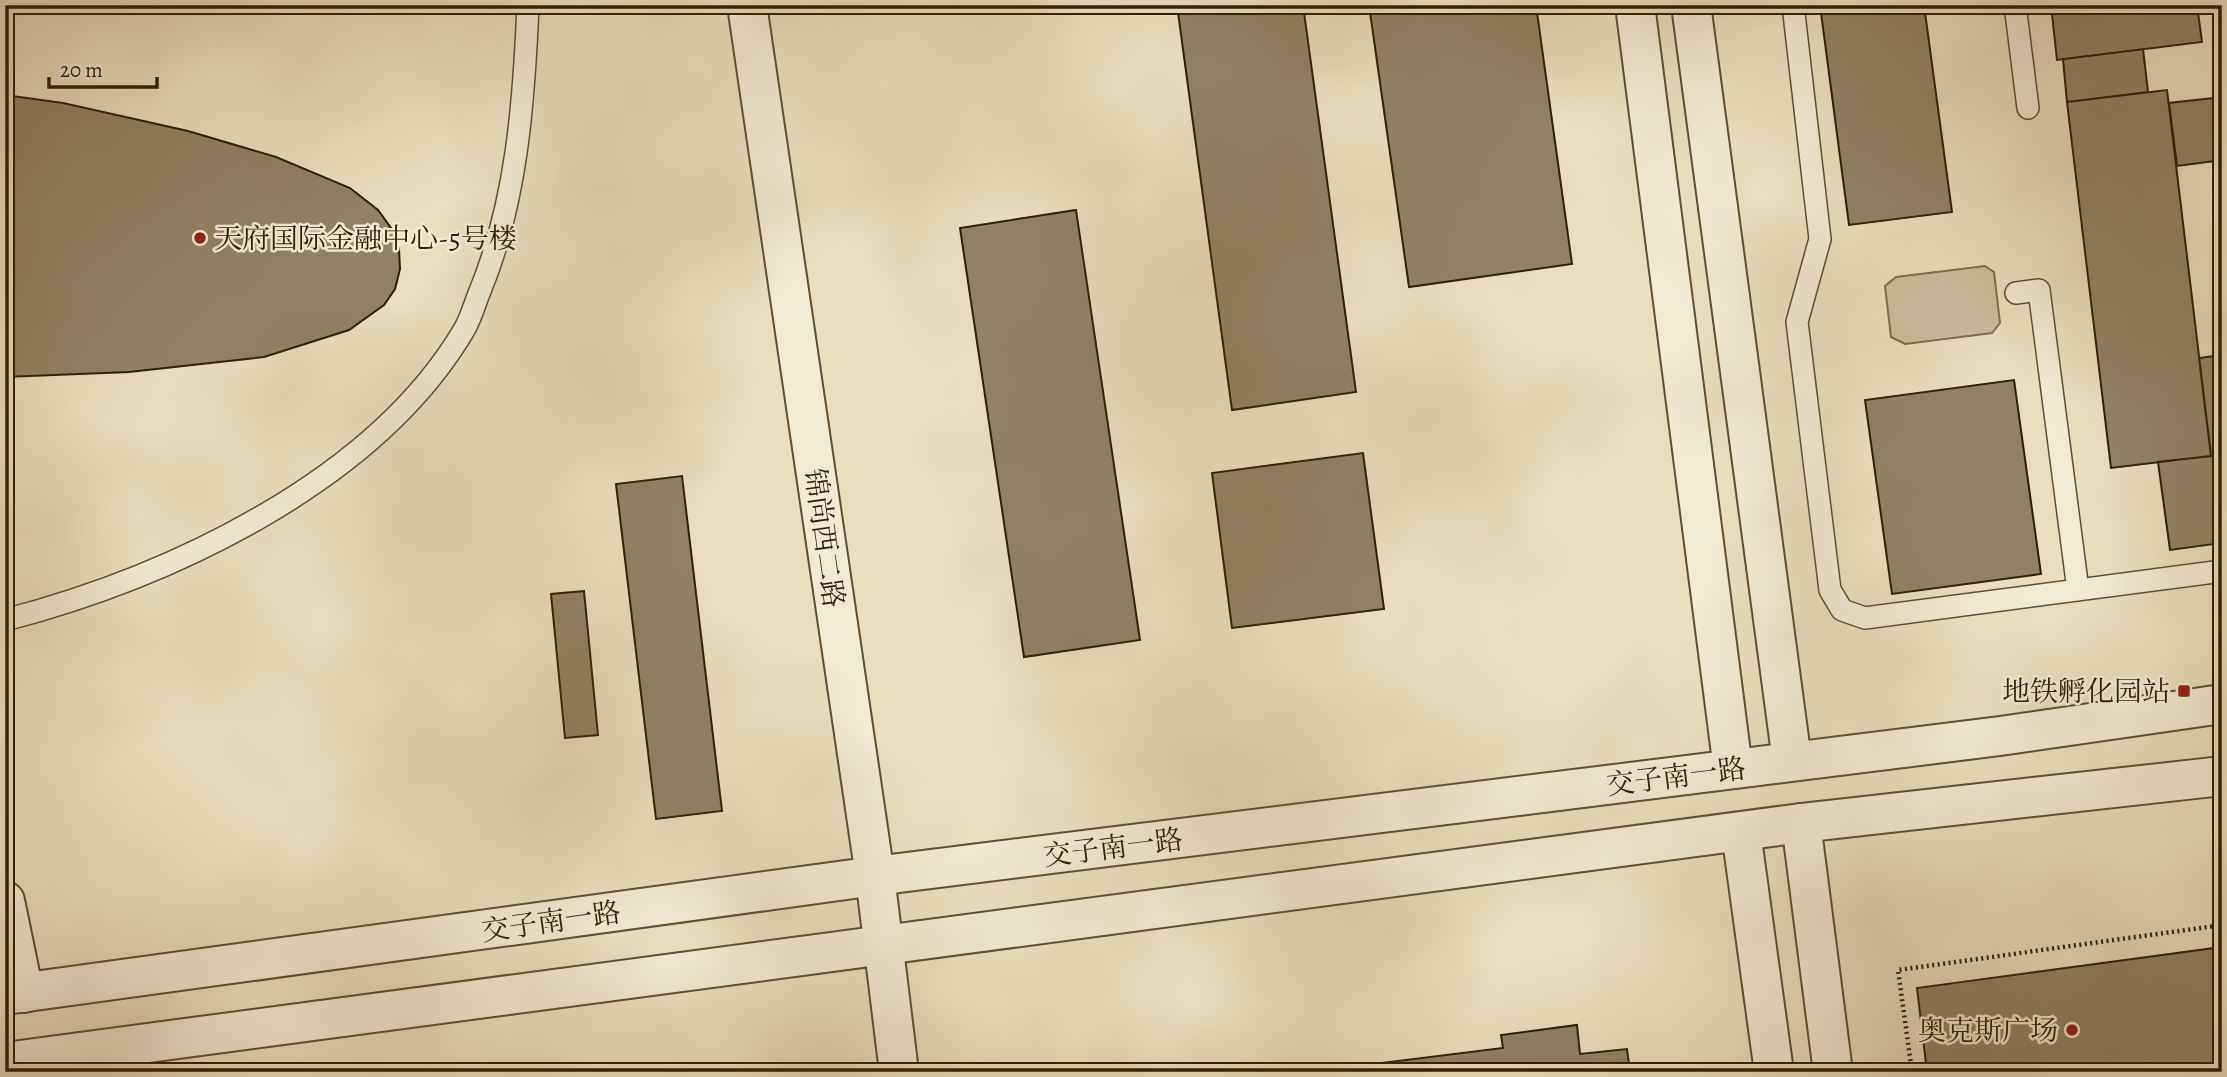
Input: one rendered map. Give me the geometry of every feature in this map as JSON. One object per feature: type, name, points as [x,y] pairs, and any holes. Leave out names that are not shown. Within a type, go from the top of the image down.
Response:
[{"type":"street","name":"锦尚西二路","points":[[747,5],[885,945],[899,1072]]},
{"type":"street","points":[[1634,5],[1733,769]]},
{"type":"street","points":[[1691,5],[1792,761]]},
{"type":"street","name":"交子南一路","points":[[15,994],[875,876],[2000,736],[2222,704]]},
{"type":"street","points":[[5,1062],[1801,823],[2222,776]]},
{"type":"street","points":[[1801,823],[1833,1072]]},
{"type":"street","points":[[1741,832],[1774,1072]]},
{"type":"street","points":[[5,901],[15,994]]},
{"type":"lane","points":[[5,620],[67,604],[187,556],[292,498],[369,442],[425,382],[464,329],[497,250],[514,164],[528,5]]},
{"type":"lane","points":[[1793,5],[1820,239],[1797,322],[1830,590],[1843,610],[1865,618],[2222,571]]},
{"type":"lane","points":[[2015,5],[2028,108]]},
{"type":"lane","points":[[2016,293],[2039,290],[2078,590]]},
{"type":"path","points":[[1912,1072],[1898,970],[2222,925]]},
{"type":"shaded area","points":[[1985,266],[1994,272],[2000,323],[1992,333],[1905,344],[1891,337],[1885,286],[1896,277]]},
{"type":"building","points":[[1177,5],[1303,5],[1356,392],[1232,410]]},
{"type":"building","points":[[1369,5],[1536,5],[1572,264],[1409,287]]},
{"type":"building","points":[[1820,5],[1924,5],[1952,212],[1849,225]]},
{"type":"building","points":[[2051,5],[2197,5],[2202,42],[2057,60]]},
{"type":"building","points":[[2143,49],[2148,92],[2067,102],[2063,59]]},
{"type":"building","points":[[2167,90],[2211,456],[2111,468],[2067,102]]},
{"type":"building","name":"天府国际金融中心-5号楼","points":[[5,95],[63,103],[188,131],[276,157],[350,188],[378,210],[391,228],[399,249],[400,269],[395,289],[384,305],[349,330],[264,357],[129,372],[5,377]]},
{"type":"building","points":[[2222,97],[2222,160],[2177,166],[2169,103]]},
{"type":"building","points":[[1076,210],[1140,640],[1024,657],[960,228]]},
{"type":"building","points":[[2222,355],[2222,543],[2170,550],[2158,462],[2211,456],[2199,358]]},
{"type":"building","points":[[2014,380],[2041,574],[1892,594],[1865,400]]},
{"type":"building","points":[[1363,453],[1384,609],[1232,628],[1212,473]]},
{"type":"building","points":[[682,476],[722,811],[656,819],[616,484]]},
{"type":"building","points":[[584,591],[598,735],[565,738],[551,594]]},
{"type":"building","name":"奥克斯广场","points":[[2222,947],[2222,1072],[1927,1072],[1917,988]]},
{"type":"building","points":[[1577,1025],[1580,1054],[1627,1049],[1630,1072],[1309,1072],[1503,1048],[1501,1035]]},
{"type":"place","name":"天府国际金融中心-5号楼","points":[[200,238]]},
{"type":"place","name":"地铁孵化园站","points":[[2184,691]]},
{"type":"place","name":"奥克斯广场","points":[[2072,1030]]}]
